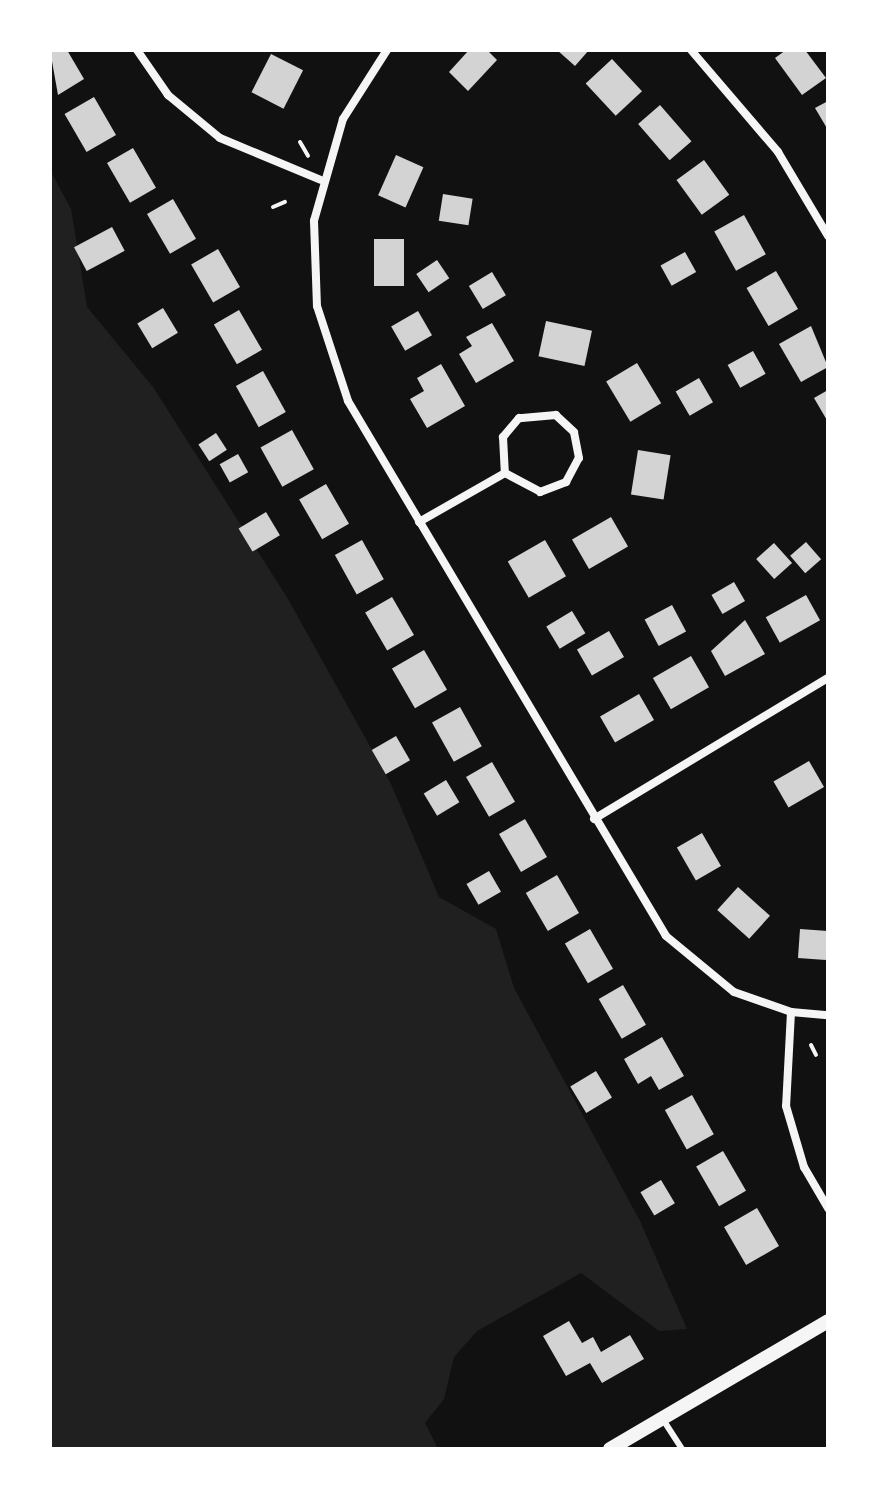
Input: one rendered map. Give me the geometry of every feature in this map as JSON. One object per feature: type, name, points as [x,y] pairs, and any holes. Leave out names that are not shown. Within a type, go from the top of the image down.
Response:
[{"type":"street","points":[[137,50],[168,95],[220,138],[321,180]]},
{"type":"street","points":[[387,50],[343,119],[321,180],[313,257],[326,344],[348,401],[594,819],[682,954],[734,992],[791,1012],[828,1015]]},
{"type":"street","points":[[691,50],[778,152],[828,236]]},
{"type":"street","points":[[556,415],[574,432],[579,458],[566,482],[527,490],[505,473],[503,437],[519,418],[556,415]]},
{"type":"street","points":[[419,522],[505,473]]},
{"type":"street","points":[[594,819],[828,678]]},
{"type":"street","points":[[791,1012],[786,1106],[804,1167],[828,1208]]},
{"type":"street","points":[[610,1449],[828,1321]]},
{"type":"lane","points":[[662,1418],[682,1449]]},
{"type":"path","points":[[300,142],[308,156]]},
{"type":"path","points":[[273,207],[285,202]]},
{"type":"path","points":[[811,1045],[816,1055]]},
{"type":"shaded area","points":[[50,170],[71,209],[87,307],[153,387],[288,599],[391,784],[439,897],[496,929],[514,988],[640,1221],[687,1329],[659,1331],[581,1273],[477,1331],[454,1357],[444,1399],[425,1423],[438,1449],[50,1449]]},
{"type":"building","points":[[50,50],[67,50],[84,79],[58,95]]},
{"type":"building","points":[[469,50],[487,50],[497,60],[468,91],[449,72]]},
{"type":"building","points":[[557,50],[589,50],[575,66]]},
{"type":"building","points":[[786,50],[805,50],[826,78],[802,95],[775,58]]},
{"type":"building","points":[[271,54],[303,70],[284,109],[251,92]]},
{"type":"building","points":[[612,59],[642,91],[616,116],[586,84]]},
{"type":"building","points":[[94,97],[116,135],[87,152],[65,114]]},
{"type":"building","points":[[828,101],[828,130],[815,108]]},
{"type":"building","points":[[660,105],[691,141],[670,160],[638,124]]},
{"type":"building","points":[[133,148],[156,188],[130,203],[107,163]]},
{"type":"building","points":[[396,155],[423,167],[406,207],[378,195]]},
{"type":"building","points":[[704,160],[729,195],[702,215],[676,180]]},
{"type":"building","points":[[443,194],[473,199],[468,225],[439,221]]},
{"type":"building","points":[[173,199],[196,239],[170,254],[147,214]]},
{"type":"building","points":[[744,215],[766,254],[736,271],[714,231]]},
{"type":"building","points":[[112,227],[125,251],[87,271],[74,247]]},
{"type":"building","points":[[374,239],[404,239],[404,286],[374,286]]},
{"type":"building","points":[[218,249],[240,287],[213,303],[191,264]]},
{"type":"building","points":[[685,252],[696,272],[672,286],[661,266]]},
{"type":"building","points":[[437,260],[449,278],[429,292],[416,274]]},
{"type":"building","points":[[776,271],[798,309],[769,326],[747,288]]},
{"type":"building","points":[[492,272],[506,295],[483,309],[469,286]]},
{"type":"building","points":[[163,308],[178,333],[152,348],[137,323]]},
{"type":"building","points":[[239,310],[262,350],[237,364],[214,324]]},
{"type":"building","points":[[418,311],[432,335],[405,351],[391,326]]},
{"type":"building","points":[[546,321],[592,331],[584,366],[539,356]]},
{"type":"building","points":[[492,323],[514,361],[476,383],[459,354],[472,346],[466,337]]},
{"type":"building","points":[[811,326],[828,367],[801,382],[779,344]]},
{"type":"building","points":[[753,351],[766,374],[740,388],[728,365]]},
{"type":"building","points":[[637,363],[661,403],[630,422],[606,382]]},
{"type":"building","points":[[441,364],[465,406],[427,428],[410,399],[424,391],[417,378]]},
{"type":"building","points":[[263,371],[286,412],[259,427],[236,386]]},
{"type":"building","points":[[699,378],[713,402],[690,416],[676,392]]},
{"type":"building","points":[[828,390],[828,422],[814,398]]},
{"type":"building","points":[[292,430],[314,469],[282,487],[261,447]]},
{"type":"building","points":[[216,433],[227,450],[209,461],[198,444]]},
{"type":"building","points":[[638,450],[671,455],[664,500],[631,494]]},
{"type":"building","points":[[238,454],[248,472],[230,483],[220,464]]},
{"type":"building","points":[[326,484],[349,524],[322,539],[299,499]]},
{"type":"building","points":[[266,512],[280,535],[252,552],[239,528]]},
{"type":"building","points":[[611,517],[628,546],[589,569],[572,540]]},
{"type":"building","points":[[362,540],[384,579],[357,594],[335,555]]},
{"type":"building","points":[[545,540],[566,576],[529,598],[508,562]]},
{"type":"building","points":[[806,542],[821,559],[805,573],[790,556]]},
{"type":"building","points":[[774,543],[792,563],[774,579],[756,559]]},
{"type":"building","points":[[734,582],[745,601],[722,614],[711,595]]},
{"type":"building","points":[[806,595],[820,620],[780,643],[766,617]]},
{"type":"building","points":[[392,597],[414,635],[387,651],[365,612]]},
{"type":"building","points":[[672,605],[686,631],[659,646],[645,620]]},
{"type":"building","points":[[572,611],[585,633],[560,649],[546,626]]},
{"type":"building","points":[[745,620],[765,654],[725,676],[711,651]]},
{"type":"building","points":[[609,631],[624,657],[592,675],[577,650]]},
{"type":"building","points":[[424,650],[447,690],[415,708],[392,668]]},
{"type":"building","points":[[691,656],[709,687],[671,709],[653,678]]},
{"type":"building","points":[[639,694],[654,720],[615,742],[600,716]]},
{"type":"building","points":[[460,707],[482,746],[454,762],[432,723]]},
{"type":"building","points":[[396,736],[410,760],[386,774],[372,750]]},
{"type":"building","points":[[809,761],[824,787],[788,807],[773,782]]},
{"type":"building","points":[[492,762],[515,802],[489,817],[466,777]]},
{"type":"building","points":[[446,780],[459,802],[437,816],[424,793]]},
{"type":"building","points":[[525,819],[547,857],[521,872],[499,834]]},
{"type":"building","points":[[702,833],[721,866],[696,880],[677,848]]},
{"type":"building","points":[[489,871],[501,892],[478,905],[466,884]]},
{"type":"building","points":[[557,875],[579,913],[548,931],[526,893]]},
{"type":"building","points":[[738,887],[770,916],[749,939],[717,910]]},
{"type":"building","points":[[590,929],[613,969],[588,983],[565,944]]},
{"type":"building","points":[[800,929],[828,931],[826,960],[798,958]]},
{"type":"building","points":[[623,985],[646,1025],[622,1039],[599,999]]},
{"type":"building","points":[[662,1037],[684,1076],[659,1090],[651,1076],[638,1084],[624,1059]]},
{"type":"building","points":[[596,1071],[612,1098],[586,1113],[570,1086]]},
{"type":"building","points":[[692,1095],[714,1134],[687,1149],[665,1110]]},
{"type":"building","points":[[723,1151],[746,1191],[719,1206],[696,1166]]},
{"type":"building","points":[[661,1180],[675,1203],[654,1216],[640,1192]]},
{"type":"building","points":[[757,1208],[779,1246],[746,1265],[724,1227]]},
{"type":"building","points":[[569,1321],[582,1343],[593,1337],[601,1352],[630,1335],[644,1359],[602,1383],[590,1363],[566,1376],[543,1336]]}]
